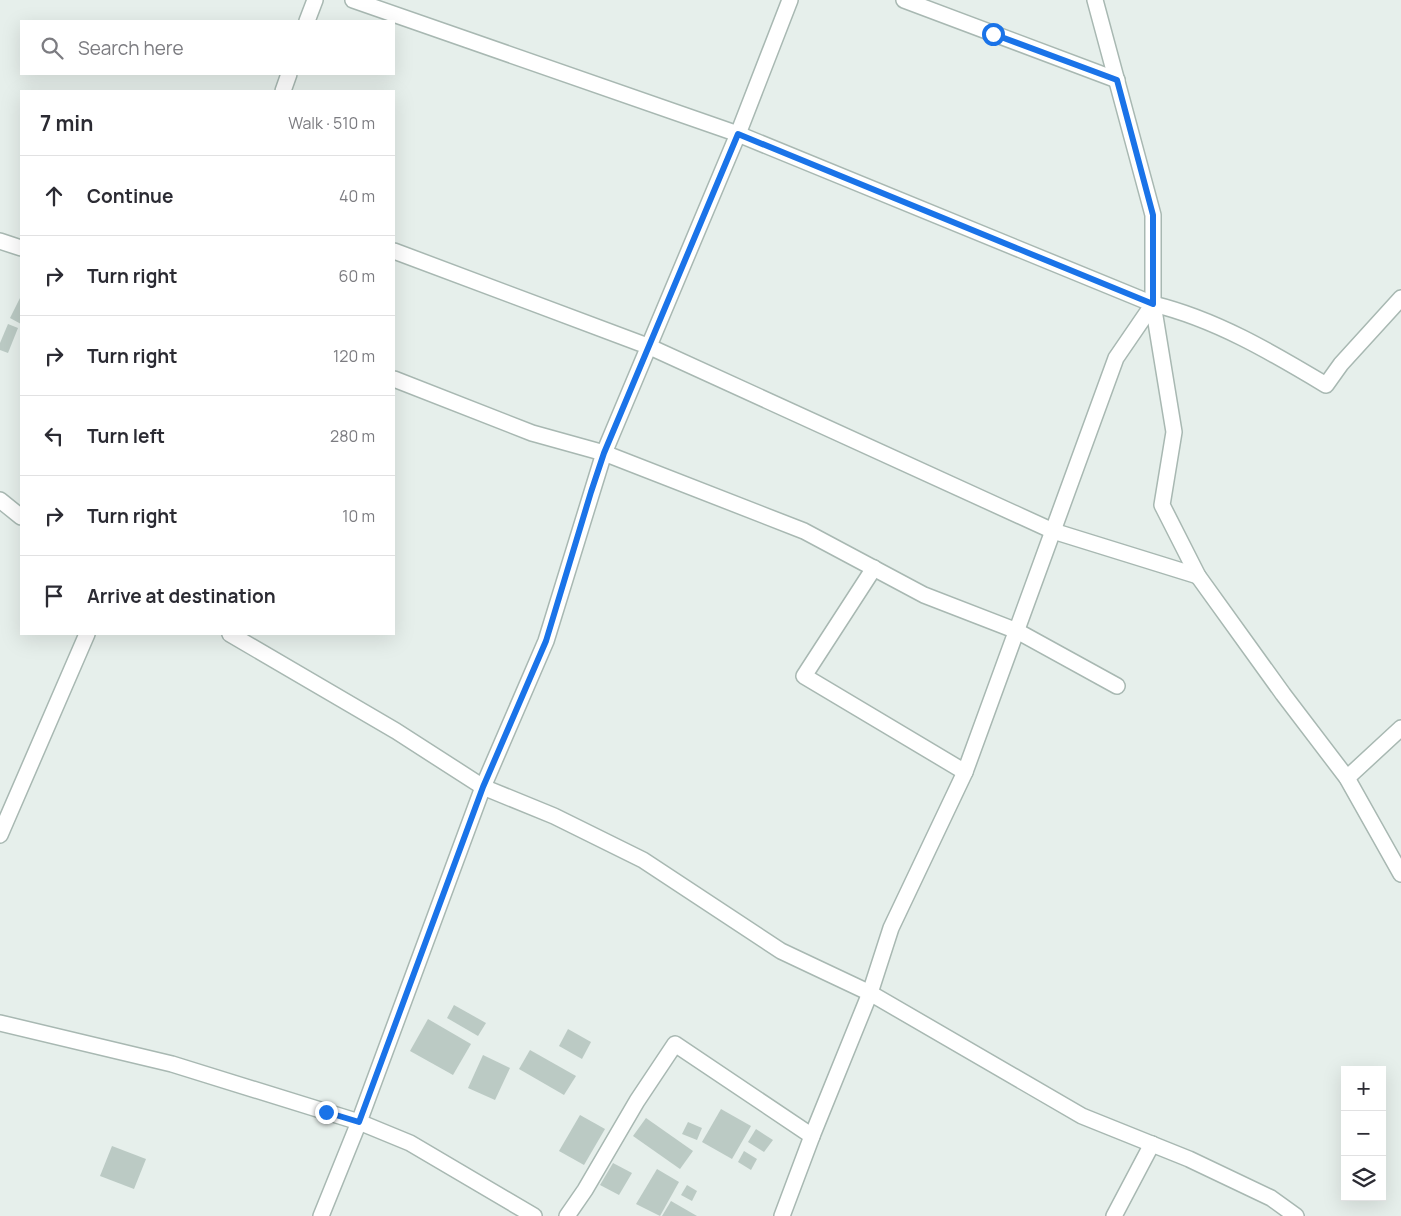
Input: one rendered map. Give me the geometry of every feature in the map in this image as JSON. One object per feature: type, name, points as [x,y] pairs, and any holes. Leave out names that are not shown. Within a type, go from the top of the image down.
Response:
[{"type":"street","points":[[307,20],[315,0]]},
{"type":"street","points":[[353,0],[738,134],[1153,304],[1183,311],[1260,346],[1326,385],[1341,364],[1401,298]]},
{"type":"street","points":[[321,1216],[359,1122],[483,787],[546,641],[604,453],[738,134],[790,0]]},
{"type":"street","points":[[904,0],[1117,80]]},
{"type":"street","points":[[1095,0],[1153,215],[1153,304],[1174,432],[1162,505],[1198,576],[1283,694],[1347,778],[1401,874]]},
{"type":"street","points":[[283,90],[289,75]]},
{"type":"street","points":[[0,241],[20,248]]},
{"type":"street","points":[[395,251],[650,347],[1053,532],[1198,576]]},
{"type":"street","points":[[782,1216],[870,993],[891,928],[965,772],[1116,358],[1153,304]]},
{"type":"street","points":[[395,379],[532,433],[604,453],[804,531],[924,595],[1017,631],[1117,686]]},
{"type":"street","points":[[0,500],[20,515]]},
{"type":"street","points":[[874,568],[804,676],[965,772]]},
{"type":"street","points":[[0,835],[87,635]]},
{"type":"street","points":[[232,635],[396,731],[483,787],[554,816],[643,860],[781,950],[870,993],[1082,1116],[1189,1159],[1270,1198],[1296,1216]]},
{"type":"street","points":[[1347,778],[1401,728]]},
{"type":"street","points":[[0,1023],[172,1064],[359,1122],[410,1143],[534,1216]]},
{"type":"street","points":[[567,1216],[675,1044],[812,1136]]},
{"type":"street","points":[[1114,1216],[1152,1144]]},
{"type":"building","points":[[20,298],[20,323],[10,318]]},
{"type":"building","points":[[8,324],[18,328],[8,353],[0,350],[0,343]]},
{"type":"building","points":[[454,1005],[486,1023],[478,1036],[447,1018]]},
{"type":"building","points":[[428,1019],[471,1044],[453,1075],[410,1051]]},
{"type":"building","points":[[568,1029],[591,1042],[582,1059],[559,1046]]},
{"type":"building","points":[[530,1050],[576,1076],[564,1095],[519,1069]]},
{"type":"building","points":[[483,1055],[510,1068],[495,1100],[468,1088]]},
{"type":"building","points":[[721,1109],[751,1126],[732,1159],[702,1142]]},
{"type":"building","points":[[580,1115],[605,1129],[584,1165],[559,1151]]},
{"type":"building","points":[[646,1118],[693,1151],[680,1169],[633,1136]]},
{"type":"building","points":[[688,1122],[702,1128],[697,1140],[682,1134]]},
{"type":"building","points":[[756,1129],[773,1140],[764,1152],[748,1142]]},
{"type":"building","points":[[112,1146],[146,1159],[134,1189],[100,1176]]},
{"type":"building","points":[[744,1151],[757,1159],[751,1170],[738,1162]]},
{"type":"building","points":[[613,1163],[632,1173],[619,1195],[600,1185]]},
{"type":"building","points":[[657,1169],[679,1182],[660,1216],[636,1204]]},
{"type":"building","points":[[687,1185],[697,1191],[692,1201],[681,1195]]},
{"type":"building","points":[[671,1201],[697,1216],[662,1216]]},
{"type":"route","points":[[326,1112],[359,1122],[483,787],[546,641],[604,453],[738,134],[1153,304],[1153,215],[1117,80],[993,34]]}]
